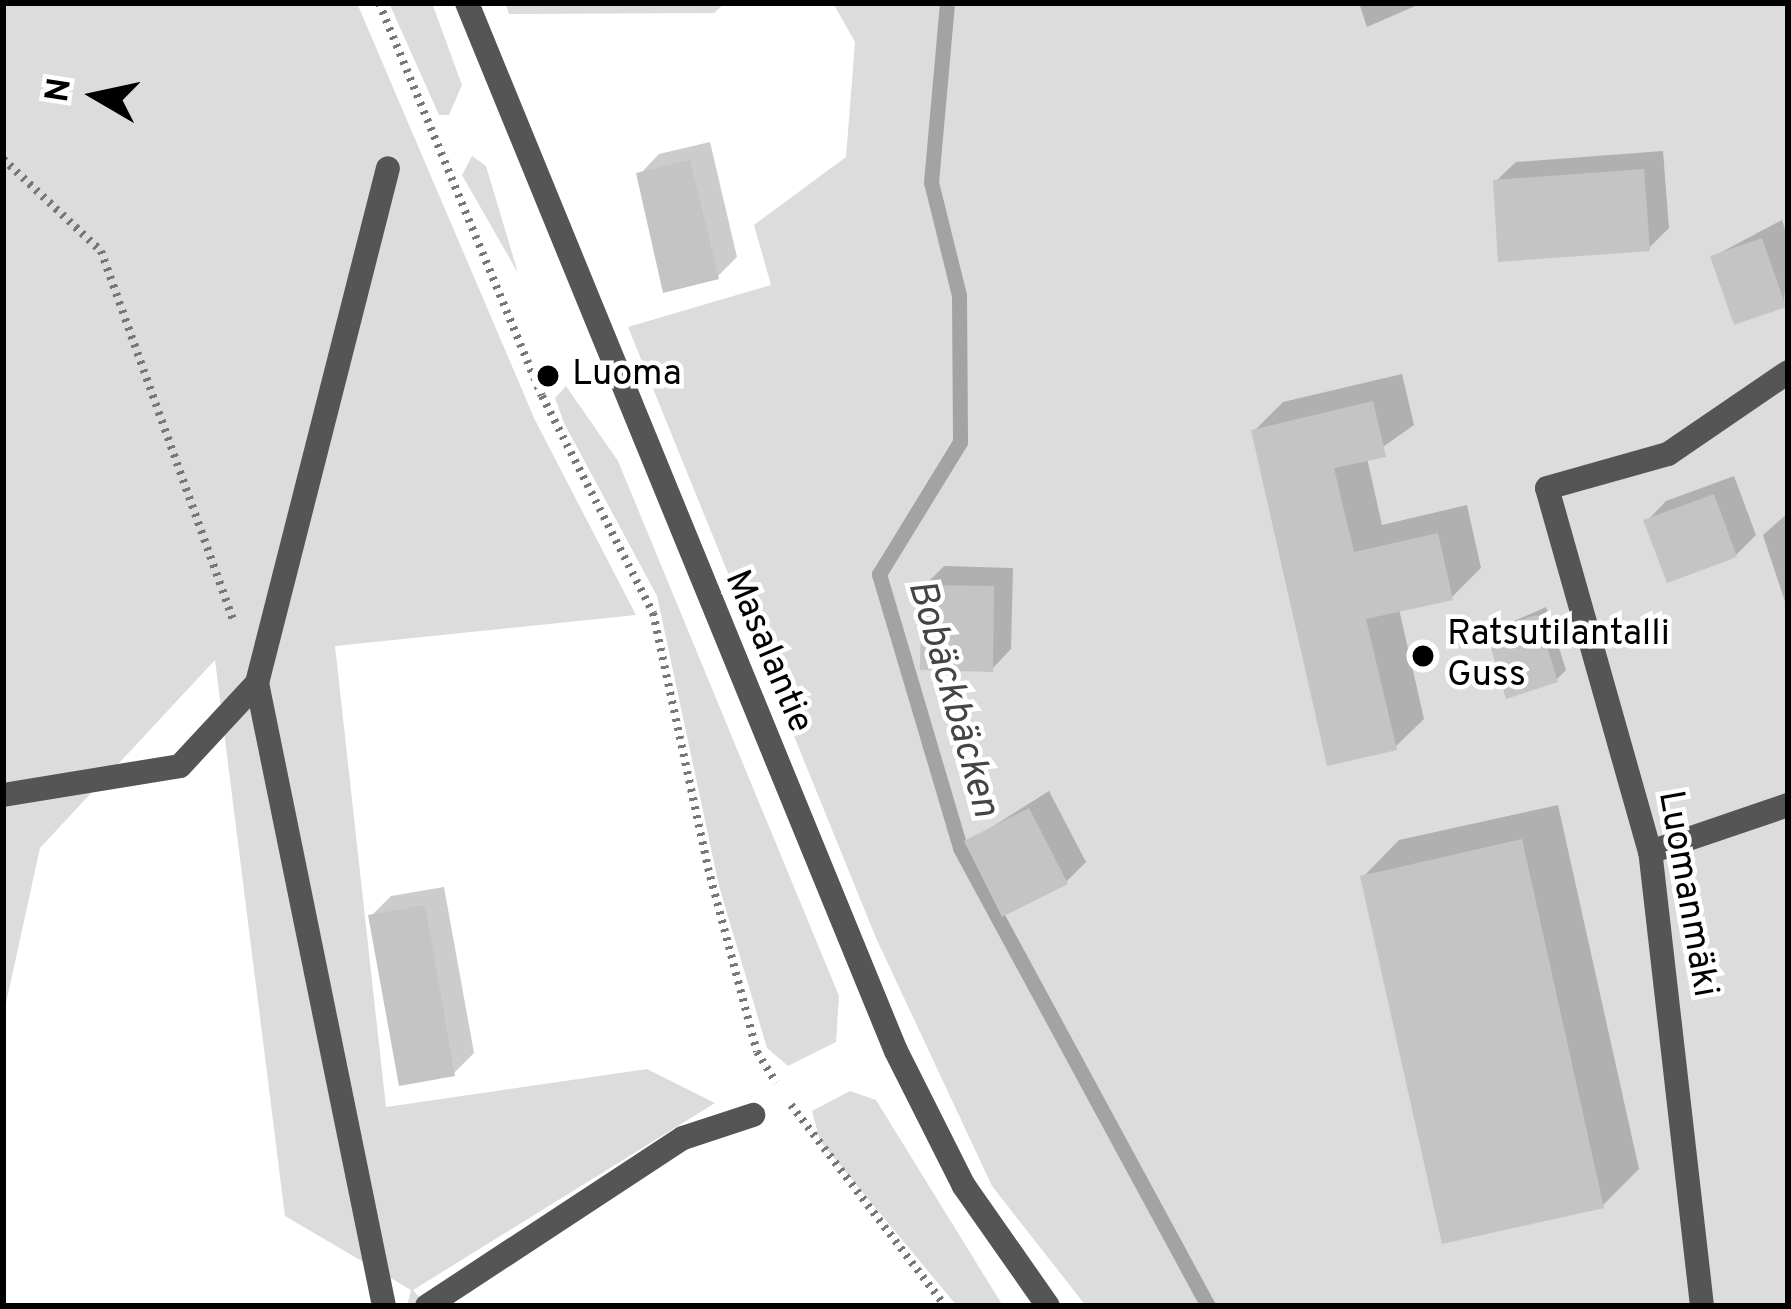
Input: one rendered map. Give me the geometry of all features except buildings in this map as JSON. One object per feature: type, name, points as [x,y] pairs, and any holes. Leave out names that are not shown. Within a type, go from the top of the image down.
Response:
[{"type":"street","name":"Masalantie","points":[[466,3],[896,1051],[964,1186],[1048,1306]]},
{"type":"street","points":[[384,1306],[257,683],[388,168]]},
{"type":"street","name":"Luomanmäki","points":[[1702,1306],[1650,852],[1547,488],[1668,454],[1788,372]]},
{"type":"street","points":[[3,795],[180,766],[257,683]]},
{"type":"street","points":[[1650,852],[1788,805]]},
{"type":"street","points":[[427,1306],[683,1138],[753,1115]]},
{"type":"path","points":[[379,3],[542,396],[653,613],[757,1052],[944,1306]]},
{"type":"path","points":[[3,159],[100,251],[257,683]]},
{"type":"shaded area","points":[[3,3],[357,3],[535,420],[636,615],[335,646],[386,1107],[647,1069],[715,1103],[413,1290],[427,1306],[407,1306],[411,1290],[285,1216],[215,660],[40,848],[3,1017]]},
{"type":"shaded area","points":[[389,3],[432,3],[462,85],[449,115],[439,115]]},
{"type":"shaded area","points":[[505,3],[725,3],[714,13],[509,14]]},
{"type":"shaded area","points":[[833,3],[1788,3],[1788,1306],[1086,1306],[992,1186],[876,938],[628,327],[771,285],[754,225],[846,157],[855,42]]},
{"type":"shaded area","points":[[472,156],[486,166],[518,273],[462,175]]},
{"type":"shaded area","points":[[566,386],[618,461],[839,996],[836,1042],[788,1066],[767,1048],[719,886],[657,596],[564,423],[555,398]]},
{"type":"shaded area","points":[[850,1091],[876,1100],[1003,1306],[957,1306],[820,1141],[812,1111]]},
{"type":"waterway","name":"Bobäckbäcken","points":[[947,3],[931,182],[959,295],[960,442],[879,574],[960,848],[1208,1306]]},
{"type":"place","name":"Luoma","points":[[548,376]]},
{"type":"place","name":"Ratsutilantalli Guss","points":[[1423,656]]}]
